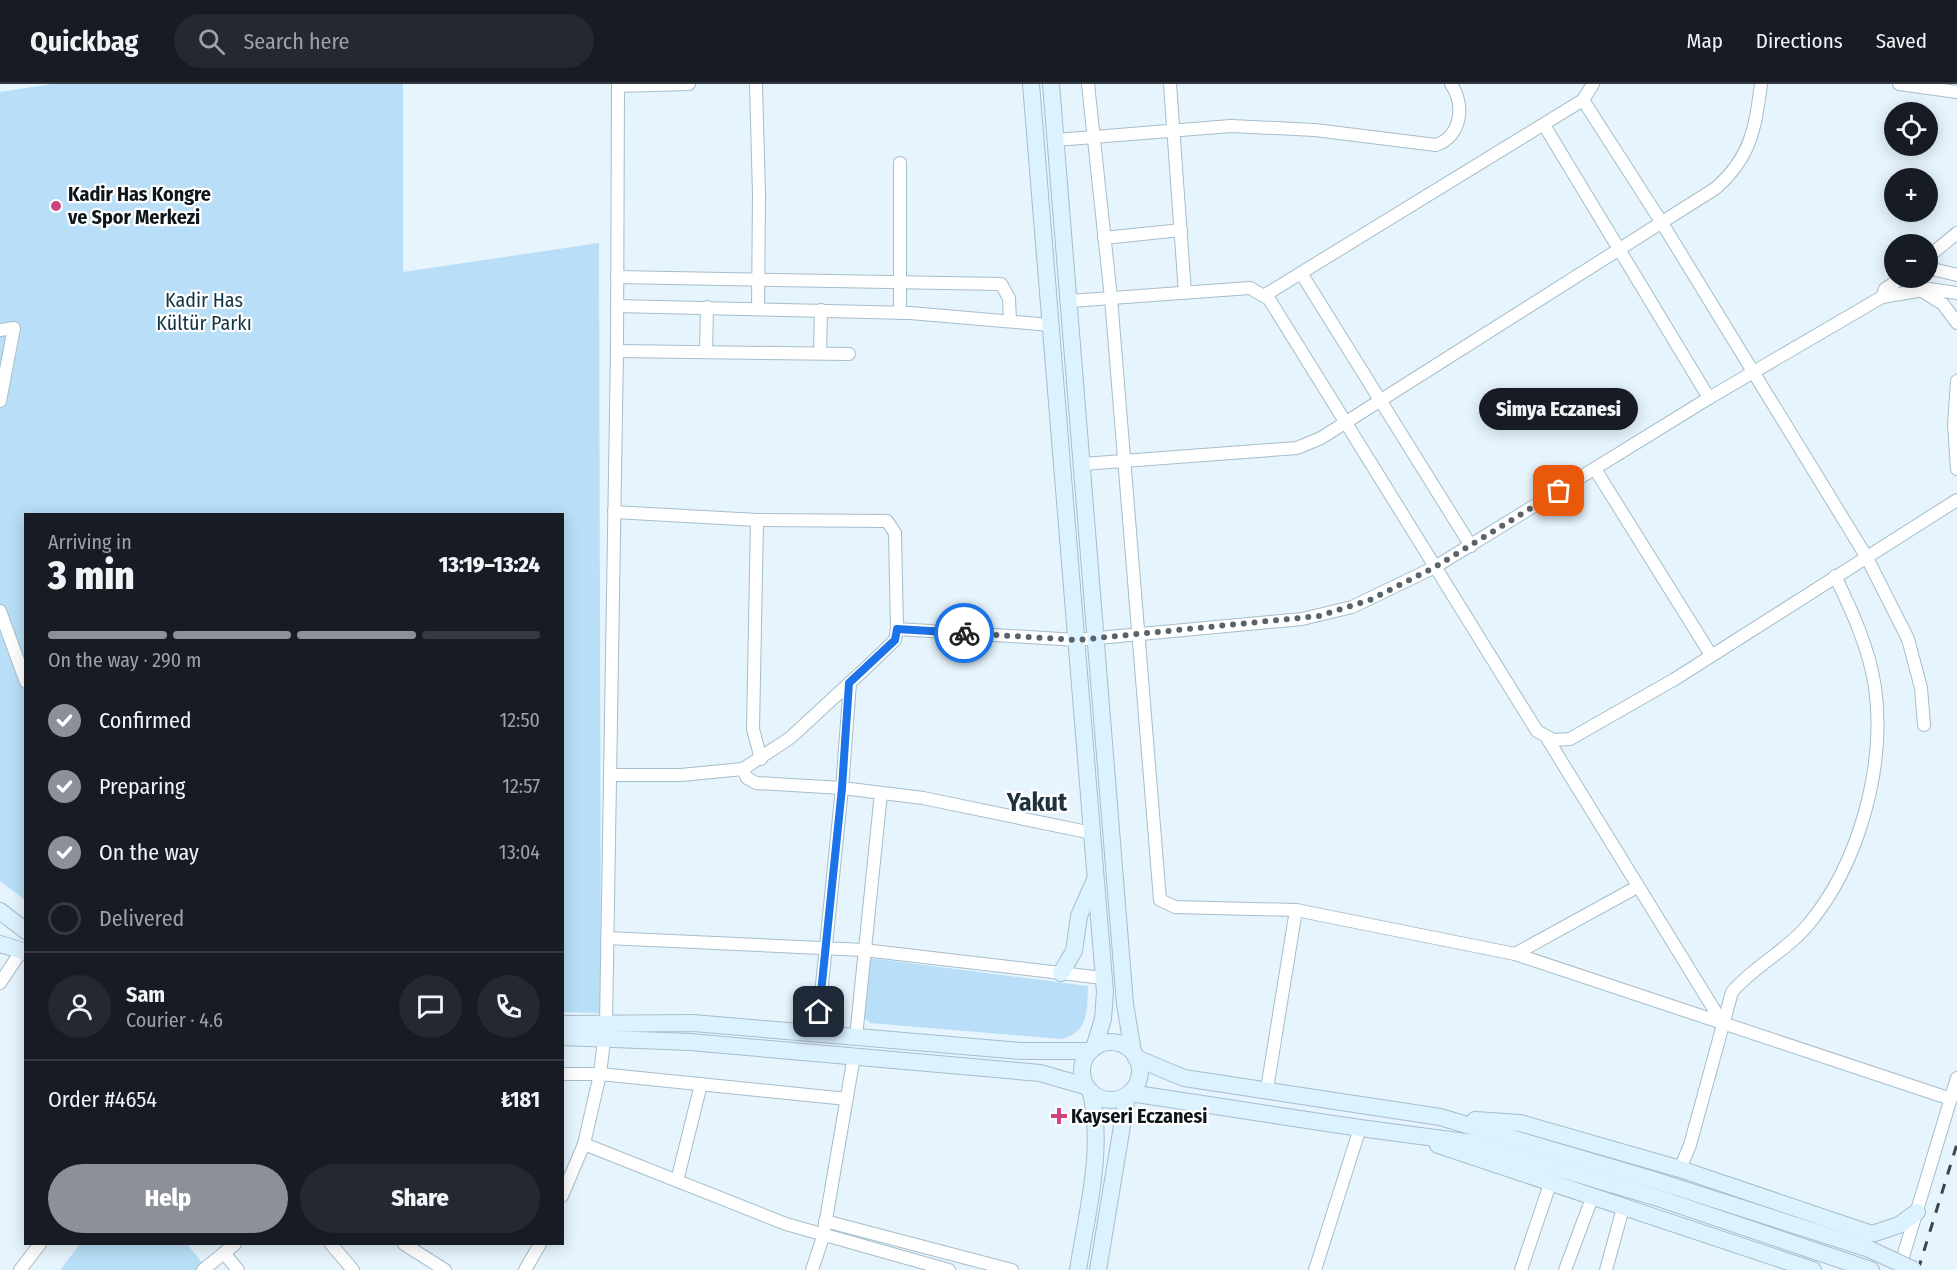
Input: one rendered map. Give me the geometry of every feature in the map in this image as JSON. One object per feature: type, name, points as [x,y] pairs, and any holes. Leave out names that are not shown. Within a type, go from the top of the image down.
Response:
[{"type":"street","points":[[564,1191],[584,1144],[600,1074],[605,1031],[617,351],[618,85],[689,84]]},
{"type":"street","points":[[756,84],[758,309]]},
{"type":"street","points":[[1031,84],[1105,1008],[1092,1049],[1082,1068],[1088,1090],[1096,1150],[1078,1270]]},
{"type":"street","points":[[1051,84],[1125,1004],[1140,1070],[1139,1080],[1129,1094],[1098,1270]]},
{"type":"street","points":[[1088,84],[1110,298],[1160,900],[1174,907],[1296,910],[1515,954],[1951,1099]]},
{"type":"street","points":[[1170,84],[1185,293]]},
{"type":"street","points":[[1056,140],[1231,126],[1272,127],[1436,145],[1452,135],[1457,125],[1458,100],[1450,84]]},
{"type":"street","points":[[1264,295],[1583,100],[1593,84]]},
{"type":"street","points":[[1083,464],[1297,448],[1321,438],[1716,188],[1739,163],[1754,133],[1761,84]]},
{"type":"street","points":[[1899,84],[1957,92]]},
{"type":"street","points":[[1583,100],[1662,223],[1866,556],[1908,639],[1921,688],[1924,725]]},
{"type":"street","points":[[1544,125],[1709,398]]},
{"type":"street","points":[[900,163],[902,281],[900,313]]},
{"type":"street","points":[[1104,238],[1181,230]]},
{"type":"street","points":[[1938,249],[1957,233]]},
{"type":"street","points":[[1938,270],[1957,275]]},
{"type":"street","points":[[1300,273],[1471,546]]},
{"type":"street","points":[[617,277],[1001,284],[1009,298],[1010,321]]},
{"type":"street","points":[[1070,301],[1250,288],[1273,303],[1435,567],[1537,730],[1547,738],[1636,887],[1723,1024]]},
{"type":"street","points":[[1882,297],[1887,288]]},
{"type":"street","points":[[897,629],[1077,640],[1319,616],[1370,600],[1471,546],[1709,398],[1882,297],[1918,290],[1940,289],[1957,293]]},
{"type":"street","points":[[1918,290],[1937,299],[1957,323]]},
{"type":"street","points":[[617,306],[900,313],[1050,325]]},
{"type":"street","points":[[706,352],[707,307]]},
{"type":"street","points":[[820,353],[821,310]]},
{"type":"street","points":[[0,330],[14,328],[0,401]]},
{"type":"street","points":[[617,351],[849,354]]},
{"type":"street","points":[[1957,381],[1954,425],[1957,469]]},
{"type":"street","points":[[1594,469],[1712,656]]},
{"type":"street","points":[[1547,738],[1570,739],[1712,656],[1957,500]]},
{"type":"street","points":[[610,775],[681,775],[743,770],[790,738],[895,640],[897,629],[897,551],[895,533],[890,523],[879,519],[757,520],[614,512]]},
{"type":"street","points":[[757,520],[753,729],[761,759]]},
{"type":"street","points":[[1680,1169],[1690,1144],[1732,992],[1762,963],[1796,939],[1816,914],[1848,856],[1869,798],[1877,733],[1874,686],[1856,621],[1835,576]]},
{"type":"street","points":[[0,611],[24,677]]},
{"type":"street","points":[[817,1034],[842,788],[849,683]]},
{"type":"street","points":[[743,770],[747,777],[756,783],[842,788],[923,798],[1092,833]]},
{"type":"street","points":[[856,1037],[881,793]]},
{"type":"street","points":[[1061,973],[1074,951],[1079,916],[1095,878]]},
{"type":"street","points":[[1515,954],[1636,887]]},
{"type":"street","points":[[1267,1089],[1296,910]]},
{"type":"street","points":[[0,911],[24,929]]},
{"type":"street","points":[[607,938],[864,950],[1103,978]]},
{"type":"street","points":[[0,944],[24,951],[0,982]]},
{"type":"street","points":[[564,1037],[693,1023],[1022,1051],[1092,1049],[1107,1042],[1116,1043],[1178,1076],[1440,1117],[1520,1123],[1680,1169],[1871,1241],[1883,1249],[1883,1265],[1879,1270]]},
{"type":"street","points":[[564,1024],[690,1041],[1040,1073],[1088,1090],[1108,1101],[1129,1094],[1473,1143],[1522,1156],[1864,1267]]},
{"type":"street","points":[[812,1270],[823,1237],[854,1056]]},
{"type":"street","points":[[564,1074],[600,1074],[847,1099]]},
{"type":"street","points":[[1899,1270],[1957,1078]]},
{"type":"street","points":[[676,1181],[701,1084]]},
{"type":"street","points":[[1440,1117],[1871,1241],[1914,1270]]},
{"type":"street","points":[[1315,1270],[1360,1128]]},
{"type":"street","points":[[1406,1134],[1813,1270]]},
{"type":"street","points":[[584,1144],[823,1237],[949,1270]]},
{"type":"street","points":[[1521,1270],[1550,1184]]},
{"type":"street","points":[[1565,1270],[1592,1198]]},
{"type":"street","points":[[1606,1270],[1623,1208]]},
{"type":"street","points":[[1871,1241],[1917,1212]]},
{"type":"street","points":[[825,1221],[1012,1270]]},
{"type":"street","points":[[20,1270],[39,1245]]},
{"type":"street","points":[[204,1270],[234,1245]]},
{"type":"street","points":[[332,1245],[353,1270]]},
{"type":"street","points":[[406,1245],[445,1270]]},
{"type":"street","points":[[525,1270],[539,1245]]},
{"type":"street","points":[[224,1253],[238,1270]]},
{"type":"green space","name":"Kadir Has Kültür Parkı","points":[[52,84],[403,84],[403,272],[599,243],[601,1013],[564,1012],[564,513],[24,513],[24,899],[0,881],[0,92]]},
{"type":"green space","points":[[869,958],[1088,986],[1085,1019],[1077,1032],[1061,1039],[870,1023],[864,1018]]},
{"type":"green space","points":[[79,1245],[188,1245],[203,1264],[196,1270],[60,1270]]},
{"type":"railway","points":[[1918,1270],[1957,1144]]},
{"type":"way so far","points":[[964,633],[1077,640],[1302,619],[1336,612],[1370,600],[1435,567],[1559,491]]},
{"type":"place","name":"Kadir Has Kongre ve Spor Merkezi","points":[[56,206]]},
{"type":"place","name":"Simya Eczanesi","points":[[1559,491]]},
{"type":"place","name":"Kayseri Eczanesi","points":[[1059,1116]]},
{"type":"district","name":"Yakut","points":[[1037,802]]},
{"type":"route","points":[[819,1012],[842,788],[849,683],[888,648],[895,640],[897,629],[964,633]]}]
